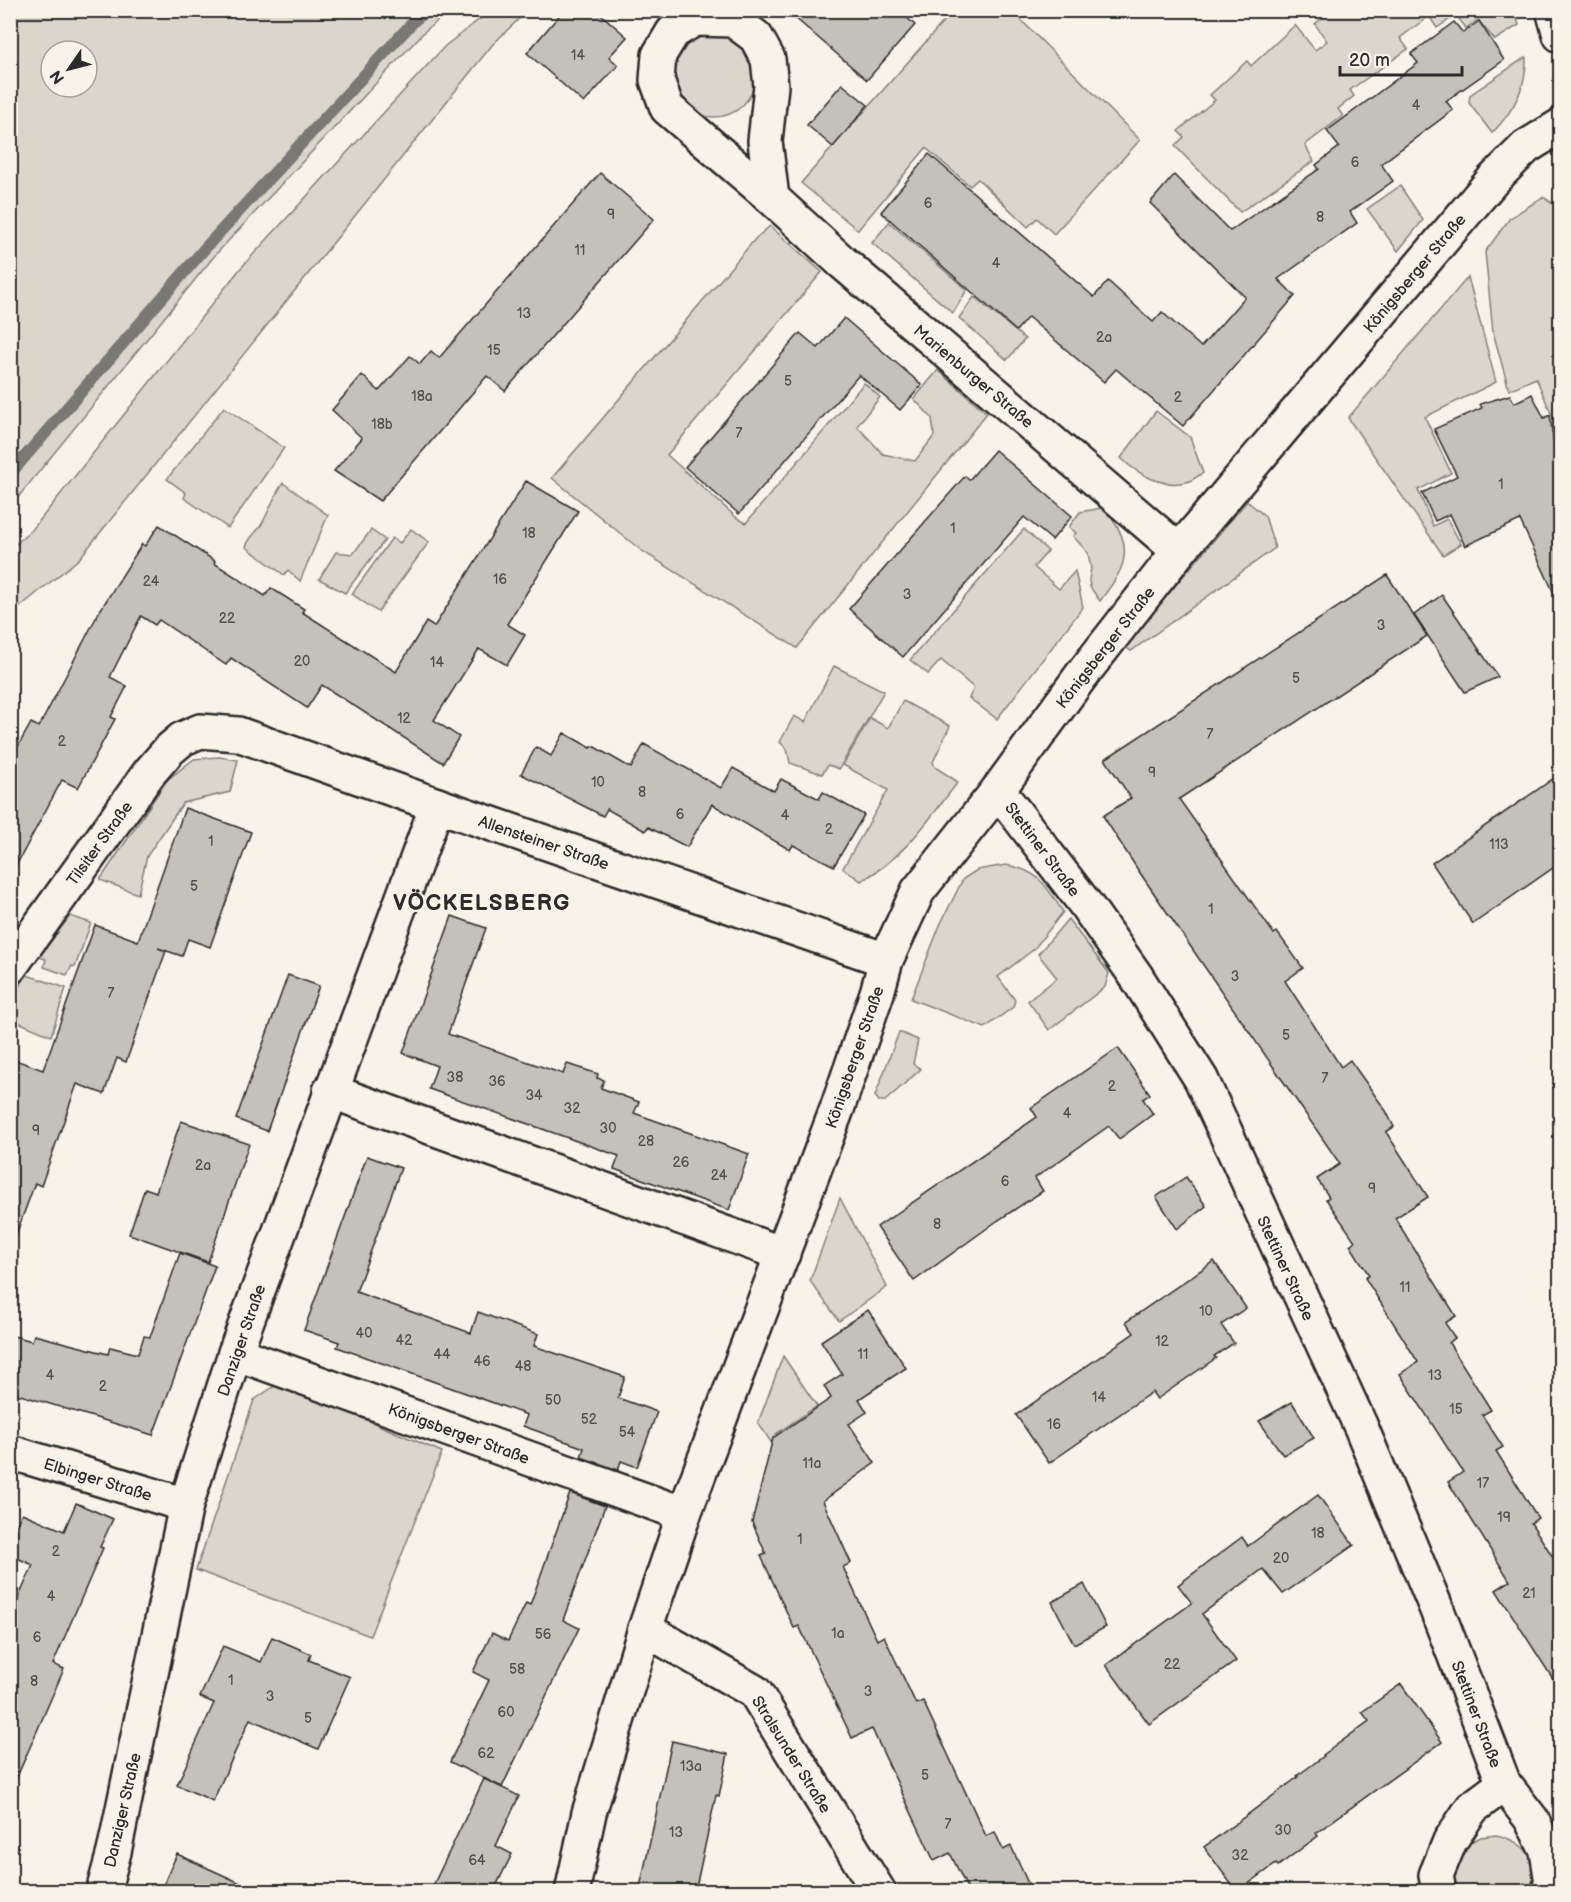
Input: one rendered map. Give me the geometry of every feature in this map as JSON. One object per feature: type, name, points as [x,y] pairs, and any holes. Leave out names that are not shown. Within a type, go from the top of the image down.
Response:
[{"type":"street","points":[[1553,10],[1560,35]]},
{"type":"street","name":"Marienburger Straße","points":[[771,198],[765,141],[771,86],[768,59],[756,37],[733,20],[695,19],[672,32],[659,55],[657,80],[667,108],[851,270],[1179,551]]},
{"type":"street","name":"Königsberger Straße","points":[[572,1892],[589,1813],[645,1629],[684,1514],[837,1109],[886,960],[918,891],[998,790],[1081,676],[1179,551],[1493,180],[1526,147],[1560,126]]},
{"type":"street","name":"Allensteiner Straße","points":[[200,731],[238,734],[437,806],[886,960]]},
{"type":"street","name":"Tilsiter Straße","points":[[10,967],[149,773],[182,739],[200,731]]},
{"type":"street","name":"Stettiner Straße","points":[[998,790],[1086,905],[1136,976],[1201,1079],[1360,1426],[1437,1610],[1504,1784],[1532,1820],[1547,1851],[1552,1882],[1548,1892]]},
{"type":"street","name":"Danziger Straße","points":[[103,1892],[114,1852],[186,1505],[235,1353],[437,806]]},
{"type":"street","points":[[330,1091],[783,1254]]},
{"type":"street","name":"Königsberger Straße","points":[[235,1353],[684,1514]]},
{"type":"street","name":"Elbinger Straße","points":[[10,1452],[186,1505]]},
{"type":"street","name":"Stralsunder Straße","points":[[645,1629],[755,1692],[879,1892]]},
{"type":"street","name":"Stettiner Straße","points":[[1439,1892],[1436,1875],[1450,1841],[1473,1808],[1504,1784]]},
{"type":"shaded area","points":[[11,10],[450,11],[425,31],[216,254],[11,506]]},
{"type":"shaded area","points":[[490,11],[527,11],[493,44],[79,559],[11,614],[11,548],[32,530],[240,269],[445,46]]},
{"type":"shaded area","points":[[953,11],[1012,11],[1140,140],[1054,234],[1037,218],[1028,227],[978,179],[970,186],[926,148],[858,230],[801,183]]},
{"type":"shaded area","points":[[1331,11],[1381,11],[1384,15],[1389,11],[1514,11],[1519,25],[1495,40],[1478,20],[1466,28],[1456,15],[1437,28],[1429,16],[1400,38],[1408,49],[1350,90],[1354,96],[1338,109],[1343,116],[1305,145],[1314,161],[1240,212],[1175,146],[1184,137],[1178,131],[1215,100],[1210,95],[1247,61],[1251,66],[1295,25],[1315,50],[1327,41],[1315,24]]},
{"type":"shaded area","points":[[706,35],[722,35],[737,42],[748,53],[755,68],[752,92],[743,105],[722,117],[706,117],[691,110],[680,99],[673,84],[673,68],[680,53],[691,42]]},
{"type":"shaded area","points":[[1526,57],[1524,79],[1517,99],[1506,117],[1492,133],[1469,103],[1470,95]]},
{"type":"shaded area","points":[[1400,186],[1423,220],[1398,251],[1367,209]]},
{"type":"shaded area","points":[[1543,197],[1560,208],[1560,434],[1536,378],[1509,390],[1493,332],[1485,252],[1510,218]]},
{"type":"shaded area","points":[[889,222],[967,290],[953,313],[872,243]]},
{"type":"shaded area","points":[[770,226],[822,272],[667,455],[737,518],[746,523],[864,383],[880,397],[857,426],[883,454],[915,461],[934,436],[932,418],[914,399],[938,370],[987,413],[797,648],[642,551],[552,478],[756,238]]},
{"type":"shaded area","points":[[1468,277],[1496,382],[1425,417],[1451,473],[1418,490],[1433,526],[1447,519],[1461,544],[1443,555],[1348,418]]},
{"type":"shaded area","points":[[974,297],[1025,339],[1007,360],[959,318]]},
{"type":"shaded area","points":[[224,407],[284,448],[228,528],[184,498],[186,493],[167,479]]},
{"type":"shaded area","points":[[1156,411],[1190,437],[1203,473],[1188,481],[1168,483],[1142,474],[1121,458]]},
{"type":"shaded area","points":[[283,483],[328,515],[300,581],[288,570],[284,575],[246,547],[263,522]]},
{"type":"shaded area","points":[[1247,501],[1265,516],[1275,548],[1131,651],[1124,646]]},
{"type":"shaded area","points":[[1102,508],[1114,518],[1124,543],[1125,553],[1119,572],[1100,601],[1090,587],[1091,568],[1088,553],[1073,536],[1076,533],[1069,527],[1080,512]]},
{"type":"shaded area","points":[[411,529],[429,542],[378,612],[352,594],[392,538],[400,543]]},
{"type":"shaded area","points":[[1024,529],[1048,551],[1034,567],[1059,589],[1075,571],[1083,607],[997,719],[969,698],[974,688],[941,660],[928,674],[910,660]]},
{"type":"shaded area","points":[[371,530],[385,540],[345,593],[319,579],[336,552],[353,554]]},
{"type":"shaded area","points":[[834,666],[884,691],[839,769],[828,765],[822,774],[790,763],[787,749],[780,742],[794,716],[805,722]]},
{"type":"shaded area","points":[[903,701],[950,726],[933,762],[935,767],[958,782],[915,837],[890,861],[861,881],[843,868],[888,790],[843,765],[870,718],[888,728]]},
{"type":"shaded area","points":[[219,757],[238,760],[230,792],[183,803],[147,856],[138,894],[100,880],[167,780],[194,759]]},
{"type":"shaded area","points":[[1006,865],[1017,867],[1034,875],[1047,887],[1063,912],[1034,949],[998,977],[1015,1000],[1013,1007],[985,1028],[911,999],[940,925],[963,879],[977,870]]},
{"type":"shaded area","points":[[70,916],[91,923],[75,967],[72,966],[67,975],[44,967],[46,959],[39,957]]},
{"type":"shaded area","points":[[1068,919],[1109,973],[1105,987],[1049,1030],[1028,1001],[1057,978],[1038,954]]},
{"type":"shaded area","points":[[27,975],[66,988],[51,1036],[11,1019],[11,999]]},
{"type":"shaded area","points":[[899,1032],[918,1040],[913,1064],[921,1069],[885,1101],[879,1101],[875,1096]]},
{"type":"shaded area","points":[[840,1198],[887,1287],[839,1321],[810,1281]]},
{"type":"shaded area","points":[[783,1356],[817,1406],[776,1434],[778,1438],[771,1442],[758,1423]]},
{"type":"shaded area","points":[[279,1383],[442,1452],[370,1636],[196,1570],[254,1400]]},
{"type":"shaded area","points":[[1496,1835],[1515,1842],[1529,1854],[1536,1871],[1533,1891],[1454,1891],[1451,1882],[1452,1867],[1468,1843],[1481,1837]]},
{"type":"building","points":[[564,10],[596,10],[627,37],[609,57],[618,65],[584,103],[527,53]]},
{"type":"building","points":[[786,10],[898,10],[915,25],[867,80]]},
{"type":"building","points":[[1479,21],[1504,60],[1446,101],[1453,110],[1381,164],[1393,181],[1350,212],[1357,223],[1278,279],[1295,296],[1183,426],[1116,369],[1104,382],[1028,317],[1016,331],[881,212],[929,154],[1094,297],[1108,281],[1153,322],[1162,312],[1201,347],[1245,297],[1150,203],[1174,175],[1230,231],[1319,169],[1316,165],[1339,147],[1327,131],[1418,63],[1411,54],[1454,22],[1463,33]]},
{"type":"building","points":[[842,84],[868,105],[833,147],[807,125]]},
{"type":"building","points":[[600,173],[654,219],[505,391],[487,376],[380,501],[334,471],[362,438],[332,410],[362,375],[379,391],[410,356],[420,364],[431,351],[439,358]]},
{"type":"building","points":[[844,318],[922,385],[900,410],[859,375],[739,514],[685,467],[800,333],[818,348]]},
{"type":"building","points":[[1532,394],[1544,418],[1550,415],[1555,453],[1560,451],[1560,606],[1520,520],[1465,546],[1450,514],[1435,521],[1422,493],[1457,476],[1434,429],[1482,408],[1480,404],[1510,395],[1514,403]]},
{"type":"building","points":[[995,450],[1072,516],[1052,540],[1024,517],[903,657],[849,609],[965,476],[969,480]]},
{"type":"building","points":[[526,481],[578,511],[507,624],[525,635],[507,665],[479,649],[434,720],[459,737],[443,763],[322,685],[307,708],[231,658],[226,665],[159,620],[155,625],[141,616],[110,677],[127,686],[111,717],[115,719],[78,788],[62,780],[10,877],[10,761],[31,723],[39,727],[99,612],[142,544],[145,546],[159,525],[265,596],[271,588],[304,609],[302,612],[396,672],[426,622],[434,627]]},
{"type":"building","points":[[1387,575],[1427,636],[1179,799],[1274,934],[1277,932],[1303,968],[1285,981],[1341,1067],[1350,1060],[1386,1111],[1394,1127],[1386,1132],[1428,1197],[1395,1218],[1456,1316],[1445,1323],[1455,1338],[1449,1343],[1491,1410],[1482,1415],[1503,1447],[1496,1451],[1538,1518],[1531,1523],[1560,1568],[1560,1690],[1496,1590],[1510,1581],[1448,1482],[1463,1472],[1400,1374],[1418,1362],[1365,1278],[1369,1275],[1350,1245],[1355,1241],[1326,1199],[1329,1197],[1317,1179],[1340,1164],[1103,816],[1131,798],[1105,759]]},
{"type":"building","points":[[1442,595],[1498,677],[1465,692],[1414,615]]},
{"type":"building","points":[[564,733],[591,748],[593,746],[631,768],[644,744],[721,788],[733,768],[774,791],[781,779],[819,799],[823,792],[864,815],[834,866],[793,845],[790,850],[712,804],[687,847],[648,827],[645,831],[607,809],[603,816],[521,774],[536,747],[551,756]]},
{"type":"building","points":[[1560,774],[1560,863],[1473,924],[1432,863]]},
{"type":"building","points":[[185,808],[251,832],[210,947],[188,939],[182,956],[158,948],[166,951],[126,1062],[117,1058],[104,1094],[77,1084],[41,1186],[35,1183],[14,1240],[10,1239],[10,1058],[43,1070],[95,925],[138,941]]},
{"type":"building","points":[[452,916],[486,928],[448,1034],[563,1074],[567,1064],[598,1074],[597,1078],[604,1080],[601,1088],[639,1102],[634,1113],[749,1154],[729,1210],[614,1169],[619,1156],[429,1089],[437,1066],[403,1053]]},
{"type":"building","points":[[288,975],[319,986],[267,1131],[236,1119]]},
{"type":"building","points":[[1118,1048],[1150,1094],[1143,1099],[1153,1114],[1119,1139],[1109,1126],[1035,1178],[1043,1191],[914,1281],[877,1227],[1037,1117],[1031,1108]]},
{"type":"building","points":[[181,1121],[249,1144],[208,1262],[129,1234],[145,1188],[156,1192]]},
{"type":"building","points":[[367,1156],[401,1168],[356,1292],[471,1333],[478,1312],[538,1334],[534,1346],[625,1377],[618,1398],[657,1412],[637,1467],[621,1461],[618,1470],[581,1457],[584,1448],[523,1426],[527,1415],[337,1347],[339,1342],[304,1330]]},
{"type":"building","points":[[1186,1177],[1206,1206],[1177,1229],[1156,1197]]},
{"type":"building","points":[[180,1253],[215,1266],[153,1435],[10,1392],[10,1335],[32,1341],[34,1335],[108,1354],[110,1347],[138,1354],[144,1336],[150,1337]]},
{"type":"building","points":[[1214,1261],[1246,1308],[1221,1325],[1234,1343],[1157,1399],[1152,1392],[1049,1463],[1016,1415],[1134,1333],[1126,1322]]},
{"type":"building","points":[[868,1310],[906,1368],[859,1399],[867,1412],[849,1424],[875,1463],[823,1501],[851,1563],[843,1567],[877,1640],[884,1636],[916,1704],[923,1701],[986,1836],[995,1832],[1003,1850],[1011,1846],[1032,1892],[969,1892],[950,1853],[934,1861],[872,1729],[852,1738],[799,1626],[794,1628],[761,1556],[766,1554],[752,1522],[773,1438],[831,1398],[824,1386],[842,1374],[821,1341]]},
{"type":"building","points":[[1292,1402],[1314,1438],[1283,1455],[1259,1421]]},
{"type":"building","points":[[570,1493],[605,1506],[563,1620],[579,1628],[502,1787],[450,1762],[489,1680],[473,1672],[492,1633],[508,1641],[526,1603],[530,1605]]},
{"type":"building","points":[[1318,1495],[1354,1545],[1283,1594],[1263,1569],[1202,1614],[1236,1661],[1149,1724],[1106,1665],[1192,1603],[1178,1585],[1242,1537],[1248,1546]]},
{"type":"building","points":[[76,1503],[113,1519],[100,1547],[103,1548],[53,1664],[64,1669],[10,1793],[10,1617],[33,1565],[10,1555],[10,1541],[22,1513],[64,1531]]},
{"type":"building","points":[[1084,1584],[1106,1627],[1074,1644],[1052,1602]]},
{"type":"building","points":[[272,1637],[311,1654],[309,1660],[350,1677],[318,1749],[250,1719],[213,1801],[177,1785],[214,1703],[200,1697],[223,1646],[261,1662]]},
{"type":"building","points":[[1401,1684],[1442,1742],[1316,1833],[1318,1836],[1278,1866],[1276,1864],[1237,1892],[1204,1847],[1369,1721],[1362,1712]]},
{"type":"building","points":[[672,1741],[728,1754],[719,1796],[716,1795],[695,1892],[639,1892]]},
{"type":"building","points":[[484,1779],[519,1796],[496,1846],[512,1854],[493,1892],[430,1892]]},
{"type":"building","points":[[177,1854],[260,1892],[160,1892]]},
{"type":"waterway","points":[[10,474],[206,247],[414,21],[427,10]]},
{"type":"district","name":"VÖCKELSBERG","points":[[482,902]]}]
